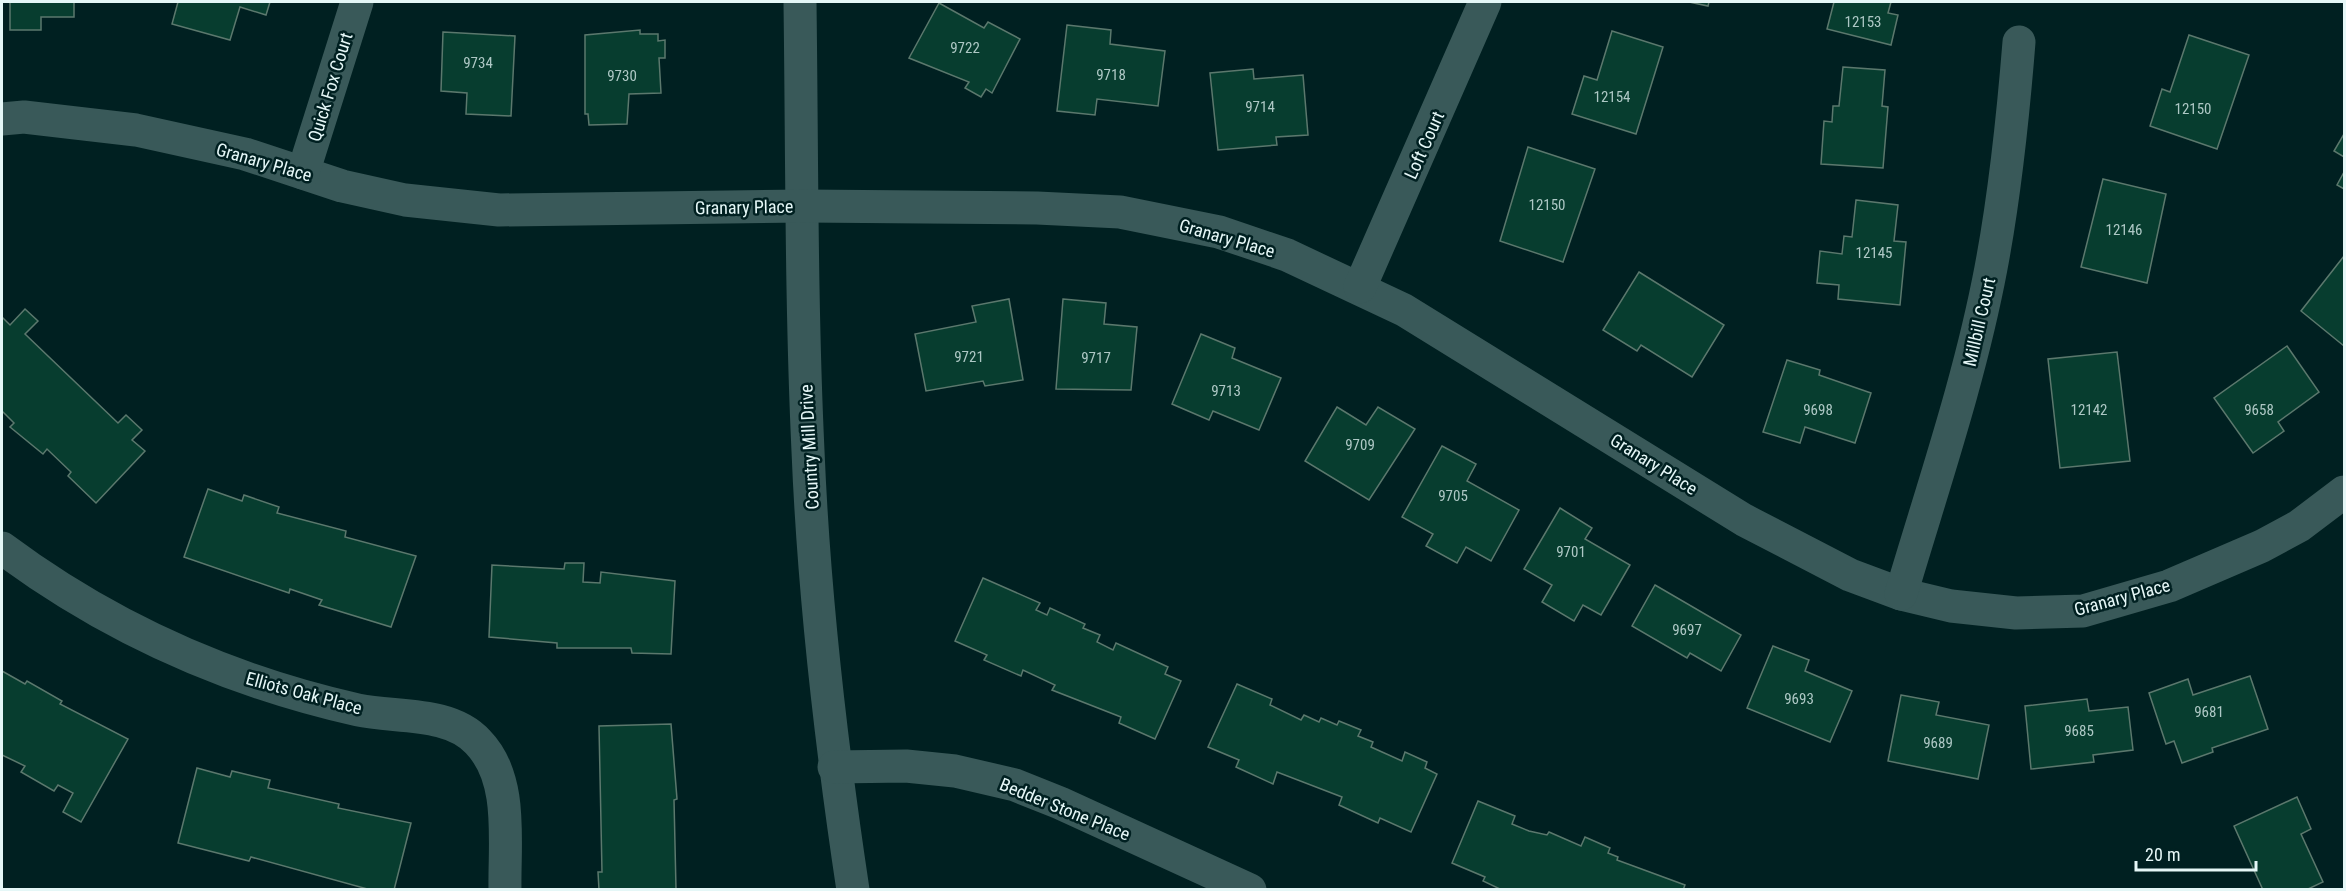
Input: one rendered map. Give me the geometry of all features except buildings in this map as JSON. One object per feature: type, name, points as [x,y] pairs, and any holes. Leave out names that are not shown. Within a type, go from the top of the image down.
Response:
[{"type":"street","name":"Quick Fox Court","points":[[303,173],[357,2]]},
{"type":"street","name":"Country Mill Drive","points":[[800,2],[808,452],[820,635],[834,767],[853,890]]},
{"type":"street","name":"Loft Court","points":[[1360,287],[1485,2]]},
{"type":"street","name":"Millbill Court","points":[[1901,594],[1969,366],[1991,268],[2012,127],[2019,42]]},
{"type":"street","name":"Granary Place","points":[[2,119],[24,117],[136,130],[245,154],[342,186],[405,200],[499,210],[803,206],[1037,208],[1120,213],[1219,232],[1287,255],[1360,287],[1404,310],[1744,519],[1850,574],[1901,594],[1951,606],[2016,614],[2083,611],[2169,586],[2262,546],[2299,526],[2344,492]]},
{"type":"street","name":"Elliots Oak Place","points":[[2,548],[42,578],[120,624],[203,663],[290,693],[340,705],[448,723],[477,740],[491,757],[502,788],[505,890]]},
{"type":"street","name":"Bedder Stone Place","points":[[834,767],[906,766],[946,770],[1015,785],[1060,803],[1250,890]]}]
